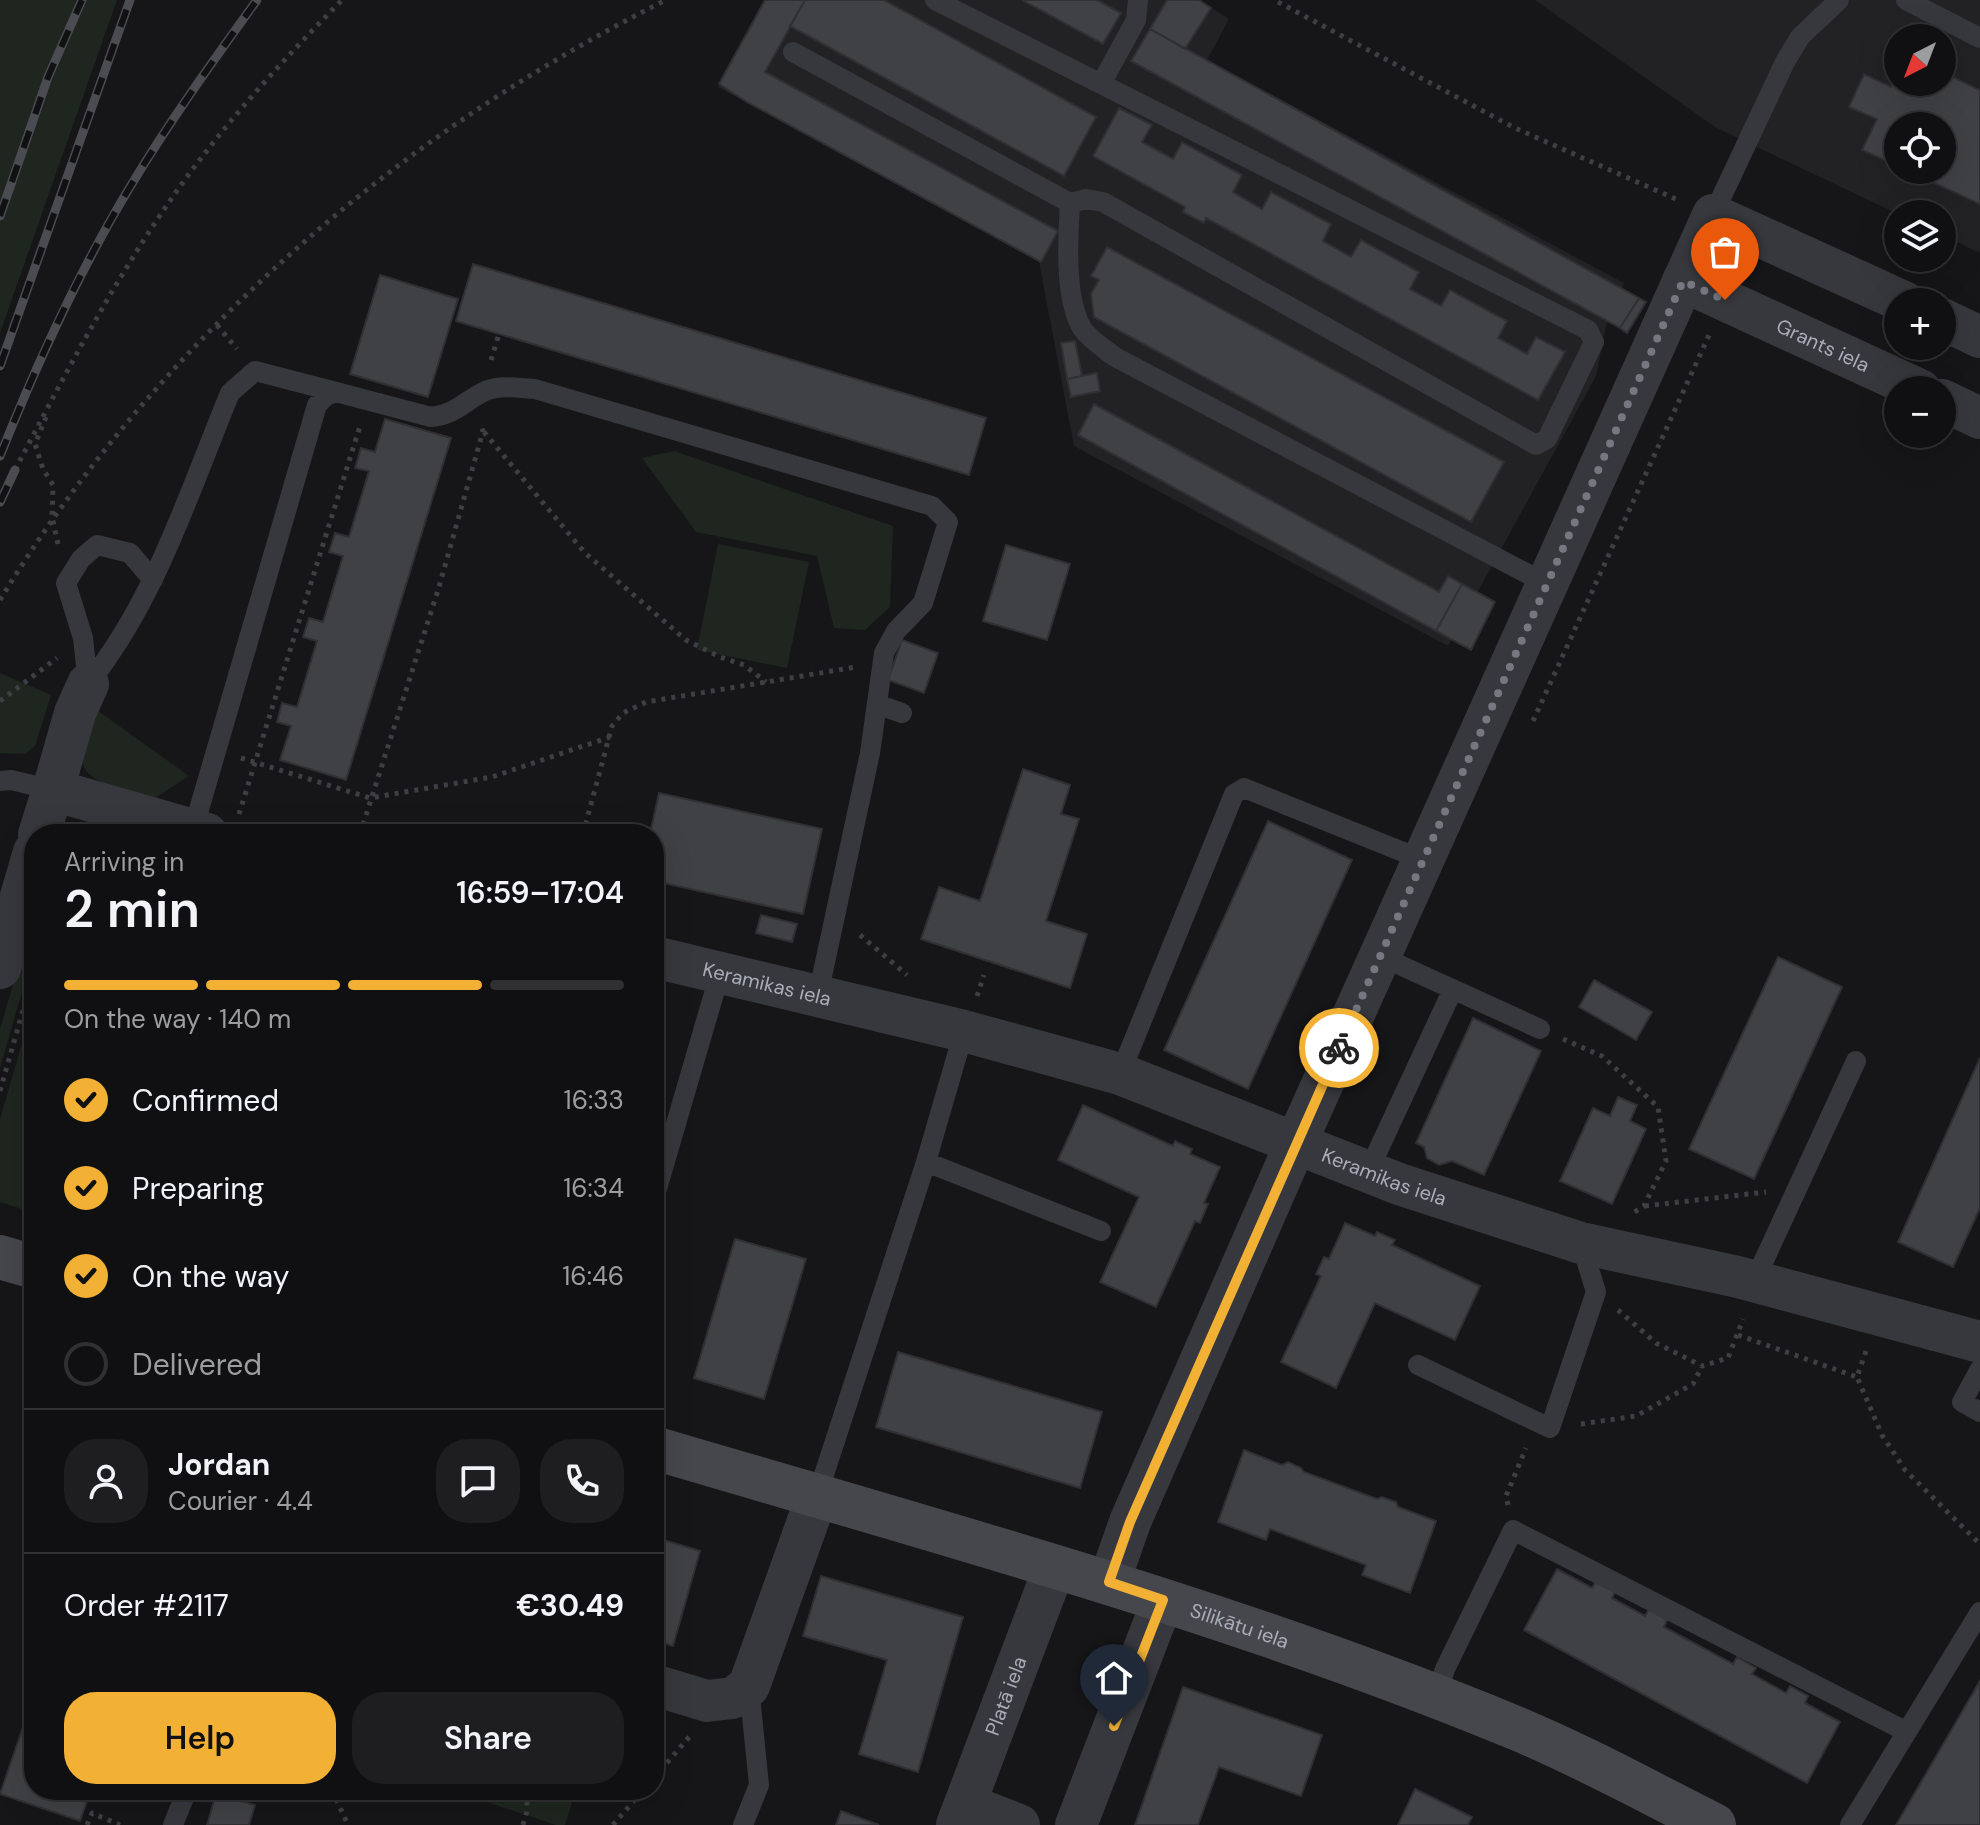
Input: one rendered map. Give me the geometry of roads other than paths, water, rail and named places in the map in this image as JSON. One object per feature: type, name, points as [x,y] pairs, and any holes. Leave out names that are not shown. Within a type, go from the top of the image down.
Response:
[{"type":"main road","points":[[0,1257],[24,1264]]},
{"type":"main road","name":"Silikātu iela","points":[[664,1451],[1163,1600],[1521,1730],[1714,1825]]},
{"type":"street","points":[[1109,1582],[1130,1522],[1295,1145],[1713,215],[1884,293]]},
{"type":"street","name":"Grants iela","points":[[1683,281],[1890,376]]},
{"type":"street","points":[[1956,326],[1980,337]]},
{"type":"street","points":[[1956,407],[1980,418]]},
{"type":"street","points":[[42,824],[75,713],[88,684]]},
{"type":"street","points":[[53,790],[195,824]]},
{"type":"street","points":[[15,978],[24,918]]},
{"type":"street","name":"Keramikas iela","points":[[664,959],[964,1031],[1120,1074],[1368,1172],[1581,1243],[1754,1282],[1980,1342]]},
{"type":"street","points":[[664,1688],[707,1701],[733,1698],[749,1686],[817,1496]]},
{"type":"street","name":"Platā iela","points":[[961,1814],[1055,1566]]},
{"type":"street","points":[[1076,1825],[1163,1600]]},
{"type":"street","points":[[961,1814],[1019,1825]]},
{"type":"lane","points":[[793,52],[1070,203],[1086,199],[1103,202],[1536,445],[1547,439],[1594,342],[1588,330],[935,0]]},
{"type":"lane","points":[[1101,84],[1136,20],[1138,0]]},
{"type":"lane","points":[[1713,215],[1792,49],[1800,37],[1839,0]]},
{"type":"lane","points":[[1906,0],[1980,38]]},
{"type":"lane","points":[[1070,203],[1070,288],[1082,329],[1115,357],[1547,584]]},
{"type":"lane","points":[[88,684],[105,663],[153,580],[230,393],[255,371],[431,417],[447,416],[485,391],[506,386],[535,389],[932,506],[948,522],[943,545],[923,603],[896,631],[884,653],[879,705],[818,995]]},
{"type":"lane","points":[[212,824],[217,750],[317,405],[336,392]]},
{"type":"lane","points":[[88,684],[83,638],[66,583],[81,559],[97,545],[130,553],[153,580]]},
{"type":"lane","points":[[879,705],[902,713]]},
{"type":"lane","points":[[0,781],[11,780],[53,790]]},
{"type":"lane","points":[[1120,1074],[1234,794],[1239,790],[1244,788],[1423,860]]},
{"type":"lane","points":[[1380,956],[1540,1029]]},
{"type":"lane","points":[[664,1165],[720,973]]},
{"type":"lane","points":[[1368,1172],[1453,989]]},
{"type":"lane","points":[[817,1496],[926,1162],[964,1031]]},
{"type":"lane","points":[[1754,1282],[1856,1061]]},
{"type":"lane","points":[[926,1162],[1101,1231]]},
{"type":"lane","points":[[1418,1365],[1550,1428],[1596,1292],[1581,1243]]},
{"type":"lane","points":[[1980,1369],[1962,1402],[1980,1412]]},
{"type":"lane","points":[[1436,1698],[1445,1669],[1513,1530],[1907,1732]]},
{"type":"lane","points":[[1850,1825],[1980,1612]]},
{"type":"lane","points":[[743,1825],[759,1785],[749,1686]]},
{"type":"lane","points":[[173,1825],[183,1800]]},
{"type":"railway","points":[[0,216],[48,77],[82,0]]},
{"type":"railway","points":[[0,366],[130,0]]},
{"type":"railway","points":[[0,456],[59,319],[111,219],[176,115],[257,0]]},
{"type":"railway","points":[[0,502],[15,470]]}]
